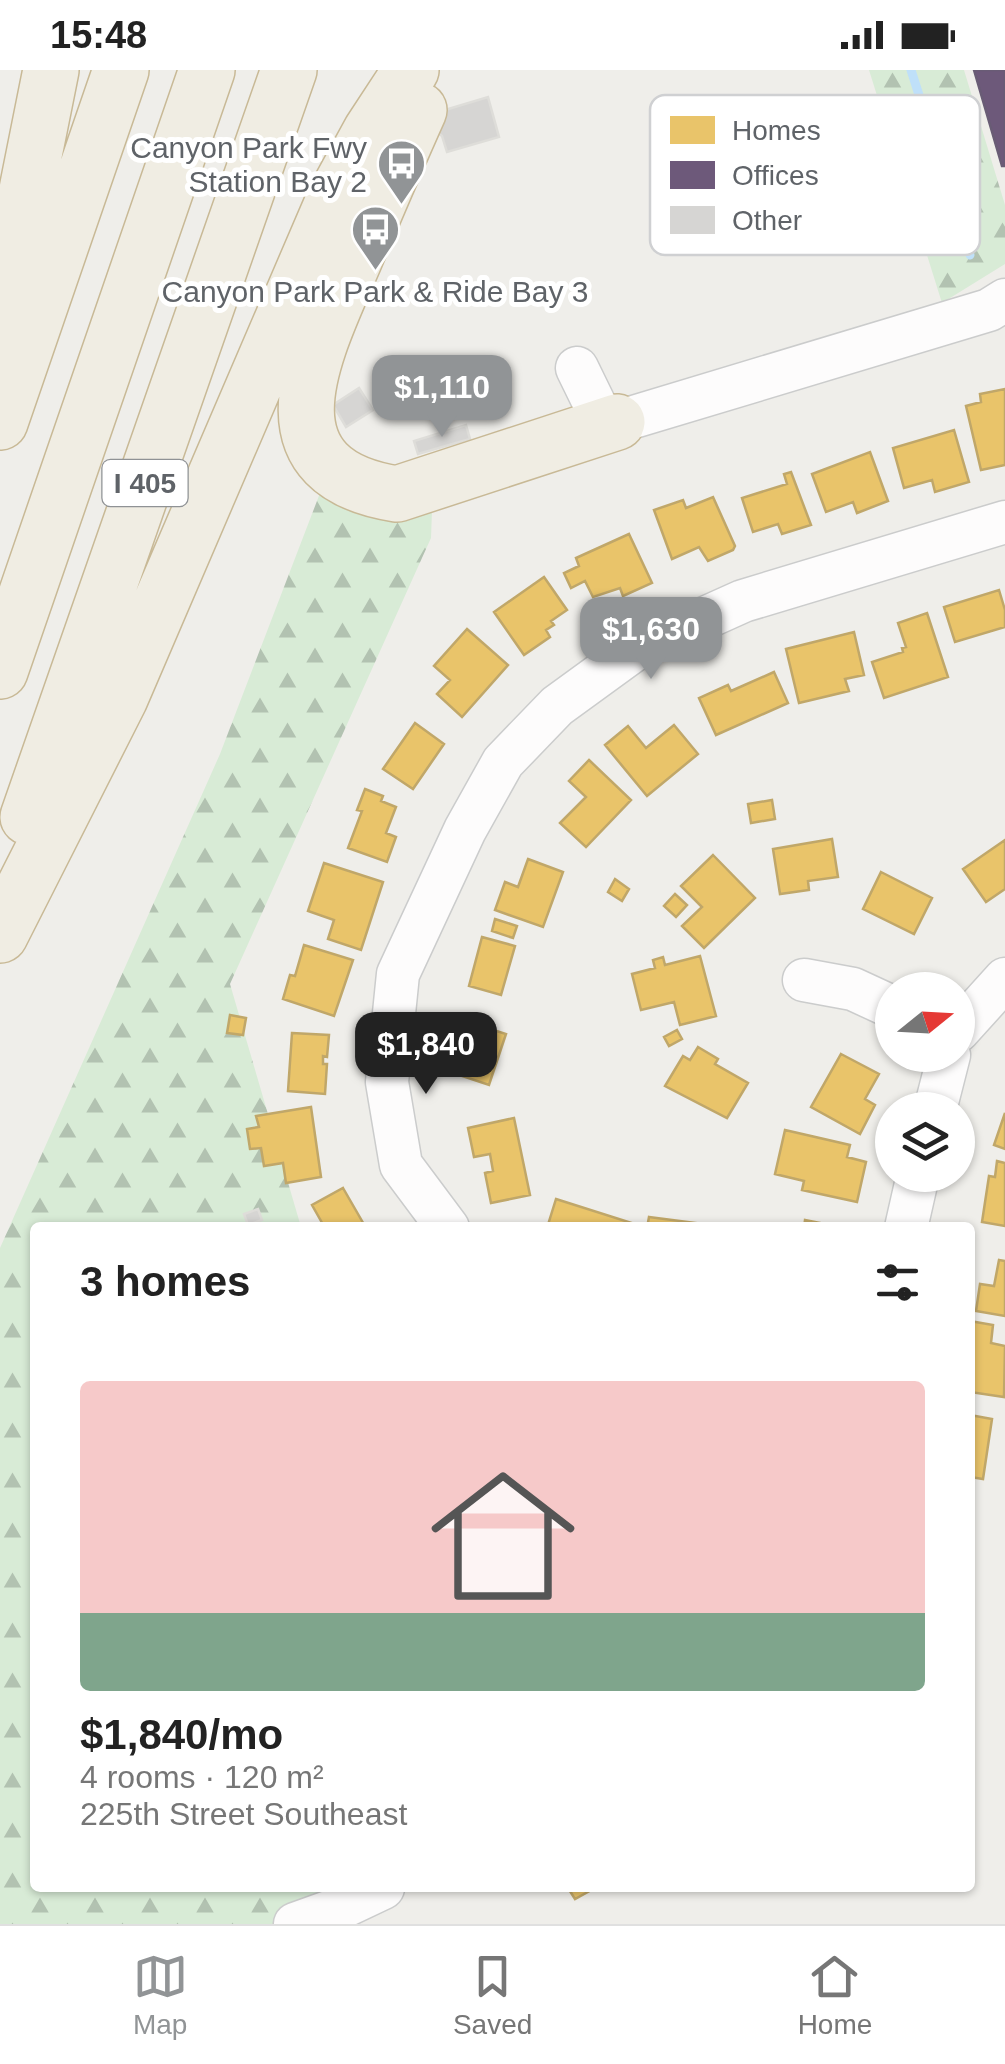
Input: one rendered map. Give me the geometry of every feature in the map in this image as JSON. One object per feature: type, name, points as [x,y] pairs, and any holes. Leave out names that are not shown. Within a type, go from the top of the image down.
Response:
[{"type":"highway","points":[[0,326],[51,70]]},
{"type":"highway","points":[[0,422],[121,70]]},
{"type":"highway","points":[[0,590],[180,70]]},
{"type":"highway","name":"I 405","points":[[0,671],[207,70]]},
{"type":"highway","name":"I 405","points":[[0,812],[95,559],[196,314],[279,70]]},
{"type":"highway","name":"I 405","points":[[0,896],[288,70]]},
{"type":"highway","points":[[0,935],[120,698],[336,195],[411,70]]},
{"type":"highway","points":[[437,70],[312,358],[305,418],[314,446],[346,480],[365,489],[397,494],[618,422]]},
{"type":"street","points":[[576,368],[596,409],[618,422],[989,310],[1005,300]]},
{"type":"street","points":[[444,1222],[401,1165],[387,1082],[398,974],[465,830],[503,762],[557,706],[634,650],[743,601],[1005,522]]},
{"type":"street","points":[[975,1013],[1005,979]]},
{"type":"street","points":[[804,980],[854,989],[875,999]]},
{"type":"street","points":[[907,1222],[914,1192]]},
{"type":"street","points":[[295,1924],[375,1892]]},
{"type":"green space","points":[[869,70],[964,70],[972,95],[877,95]]},
{"type":"green space","points":[[980,123],[1005,205],[1005,264],[942,303],[927,255],[980,255]]},
{"type":"green space","points":[[330,467],[433,484],[431,538],[230,984],[300,1222],[30,1222],[30,1892],[373,1892],[295,1924],[0,1924],[0,1248],[220,754]]},
{"type":"building: Homes","points":[[1005,389],[1005,465],[981,470],[966,406],[981,402],[980,394]]},
{"type":"building: Homes","points":[[954,430],[969,482],[935,492],[932,480],[904,488],[893,448]]},
{"type":"building: Homes","points":[[870,452],[888,501],[857,513],[853,502],[826,512],[812,474]]},
{"type":"building: Homes","points":[[791,472],[811,525],[782,534],[778,524],[753,532],[742,498],[787,484],[784,474]]},
{"type":"building: Homes","points":[[713,497],[735,546],[733,550],[708,561],[699,547],[672,559],[654,510],[683,500],[686,508]]},
{"type":"building: Homes","points":[[629,534],[652,583],[623,596],[620,588],[593,597],[585,581],[571,588],[564,573],[579,566],[576,558]]},
{"type":"building: Homes","points":[[544,577],[567,610],[551,621],[554,625],[546,630],[550,637],[524,655],[494,612]]},
{"type":"building: Homes","points":[[999,590],[1005,627],[955,642],[944,607]]},
{"type":"building: Homes","points":[[927,613],[948,677],[884,698],[872,662],[903,652],[906,647],[898,623]]},
{"type":"building: Homes","points":[[467,629],[508,665],[462,717],[437,694],[450,680],[434,666]]},
{"type":"building: Homes","points":[[854,632],[864,675],[845,679],[849,691],[799,703],[786,649]]},
{"type":"building: Homes","points":[[774,672],[788,703],[716,735],[699,698],[728,685],[731,691]]},
{"type":"building: Homes","points":[[415,723],[444,744],[413,789],[383,769]]},
{"type":"building: Homes","points":[[674,725],[698,754],[647,796],[605,745],[628,726],[646,748]]},
{"type":"building: Homes","points":[[589,760],[631,800],[586,847],[560,823],[586,797],[569,781]]},
{"type":"building: Homes","points":[[365,789],[396,807],[386,833],[396,837],[387,862],[348,848],[362,811],[357,810]]},
{"type":"building: Homes","points":[[772,800],[775,819],[751,823],[748,804]]},
{"type":"building: Homes","points":[[832,839],[838,877],[808,881],[809,890],[780,894],[773,849]]},
{"type":"building: Homes","points":[[1005,840],[1005,889],[986,902],[963,869]]},
{"type":"building: Homes","points":[[713,855],[755,898],[704,948],[682,926],[702,907],[681,886]]},
{"type":"building: Homes","points":[[528,859],[563,872],[543,927],[495,910],[505,882],[518,887]]},
{"type":"building: Homes","points":[[324,863],[383,882],[361,950],[328,939],[334,920],[308,911]]},
{"type":"building: Homes","points":[[881,872],[932,898],[914,934],[863,909]]},
{"type":"building: Homes","points":[[615,879],[629,889],[622,901],[608,892]]},
{"type":"building: Homes","points":[[675,894],[687,905],[676,917],[664,906]]},
{"type":"building: Homes","points":[[495,919],[517,926],[513,938],[492,931]]},
{"type":"building: Homes","points":[[482,937],[515,946],[501,995],[469,986]]},
{"type":"building: Homes","points":[[304,945],[353,960],[334,1016],[283,999]]},
{"type":"building: Homes","points":[[700,956],[716,1016],[680,1025],[674,1002],[641,1010],[632,974],[655,968],[653,960],[663,957],[665,965]]},
{"type":"building: Homes","points":[[230,1015],[246,1018],[243,1035],[227,1033]]},
{"type":"building: Homes","points":[[466,1021],[506,1034],[489,1085],[459,1075],[468,1048],[458,1044]]},
{"type":"building: Homes","points":[[677,1030],[682,1039],[669,1046],[664,1037]]},
{"type":"building: Homes","points":[[292,1033],[329,1035],[327,1057],[323,1056],[323,1064],[327,1064],[325,1094],[288,1091]]},
{"type":"building: Homes","points":[[698,1047],[718,1059],[715,1064],[748,1083],[727,1118],[665,1086],[683,1056],[690,1060]]},
{"type":"building: Homes","points":[[841,1054],[879,1074],[865,1099],[875,1105],[860,1134],[811,1107]]},
{"type":"building: Homes","points":[[311,1107],[321,1177],[286,1183],[283,1163],[264,1166],[261,1148],[250,1149],[247,1129],[259,1127],[256,1116]]},
{"type":"building: Homes","points":[[1005,1113],[1005,1149],[994,1145]]},
{"type":"building: Homes","points":[[514,1118],[530,1195],[491,1203],[485,1173],[493,1171],[490,1154],[474,1157],[468,1128]]},
{"type":"building: Homes","points":[[785,1130],[850,1145],[847,1157],[866,1162],[857,1202],[802,1190],[804,1181],[775,1174]]},
{"type":"building: Homes","points":[[997,1161],[1005,1163],[1005,1226],[982,1222],[989,1176],[995,1177]]},
{"type":"building: Homes","points":[[343,1188],[363,1222],[322,1222],[312,1205]]},
{"type":"building: Homes","points":[[556,1199],[629,1222],[549,1222]]},
{"type":"building: Homes","points":[[649,1217],[688,1222],[648,1222]]},
{"type":"building: Homes","points":[[999,1260],[1005,1261],[1005,1316],[976,1311],[980,1284],[994,1286]]},
{"type":"building: Homes","points":[[975,1322],[993,1325],[991,1343],[1005,1346],[1004,1397],[975,1393]]},
{"type":"building: Homes","points":[[975,1416],[992,1419],[983,1479],[975,1478]]},
{"type":"building: Offices","points":[[974,70],[1005,70],[1005,166],[1002,166]]},
{"type":"building: Other","points":[[488,97],[499,137],[447,152],[442,136],[434,130],[435,113]]},
{"type":"building: Other","points":[[359,388],[373,410],[346,427],[333,405]]},
{"type":"building: Other","points":[[466,425],[470,439],[418,454],[414,441]]},
{"type":"building: Other","points":[[258,1209],[262,1220],[247,1222],[244,1214]]},
{"type":"waterway","points":[[911,70],[919,95]]},
{"type":"place","name":"Canyon Park Fwy Station Bay 2","points":[[402,206]]},
{"type":"place","name":"Canyon Park Park & Ride Bay 3","points":[[375,272]]}]
